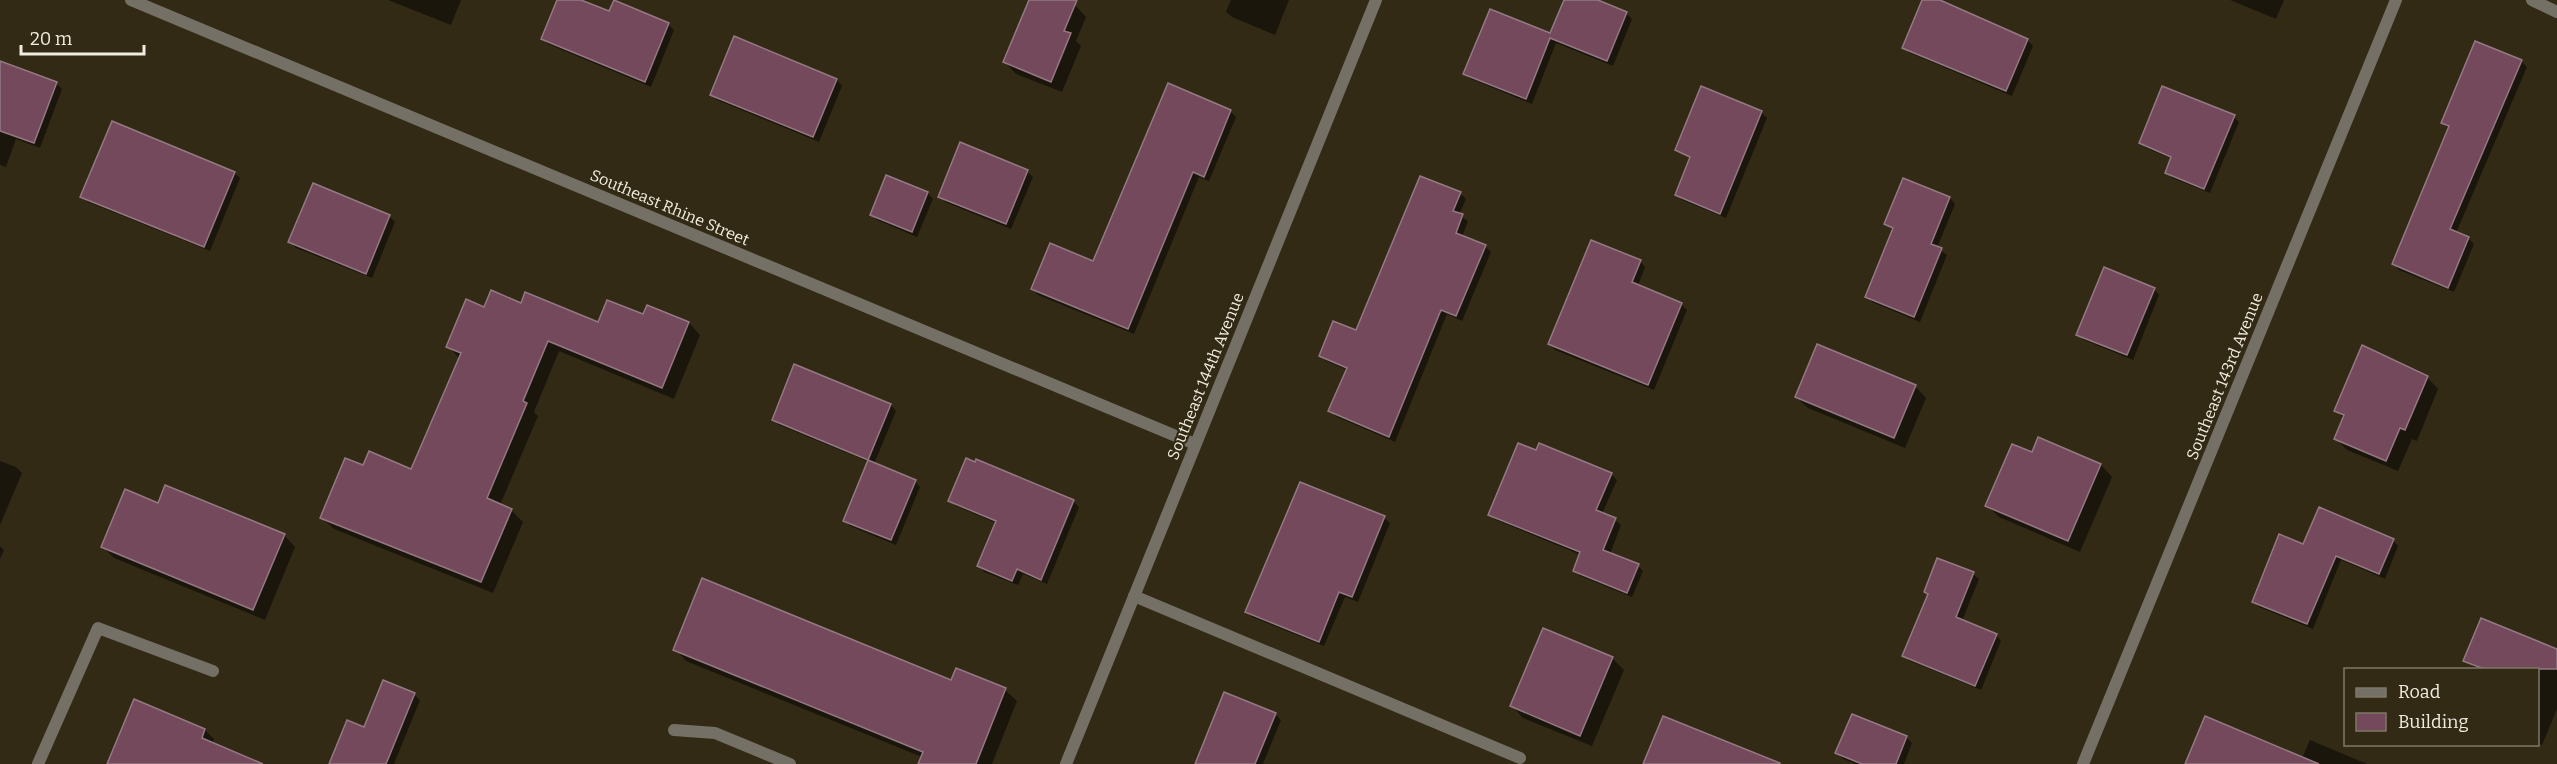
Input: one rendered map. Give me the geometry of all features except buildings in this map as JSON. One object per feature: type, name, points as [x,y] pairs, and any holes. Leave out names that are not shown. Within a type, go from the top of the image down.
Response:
[{"type":"street","name":"Southeast Rhine Street","points":[[131,0],[1196,444]]},
{"type":"street","name":"Southeast 144th Avenue","points":[[1065,764],[1376,0]]},
{"type":"street","name":"Southeast 143rd Avenue","points":[[2083,764],[2396,0]]},
{"type":"street","points":[[2532,0],[2557,12]]},
{"type":"street","points":[[1134,596],[1520,758]]},
{"type":"street","points":[[38,764],[98,628],[213,671]]},
{"type":"street","points":[[674,730],[715,733],[790,764]]}]
